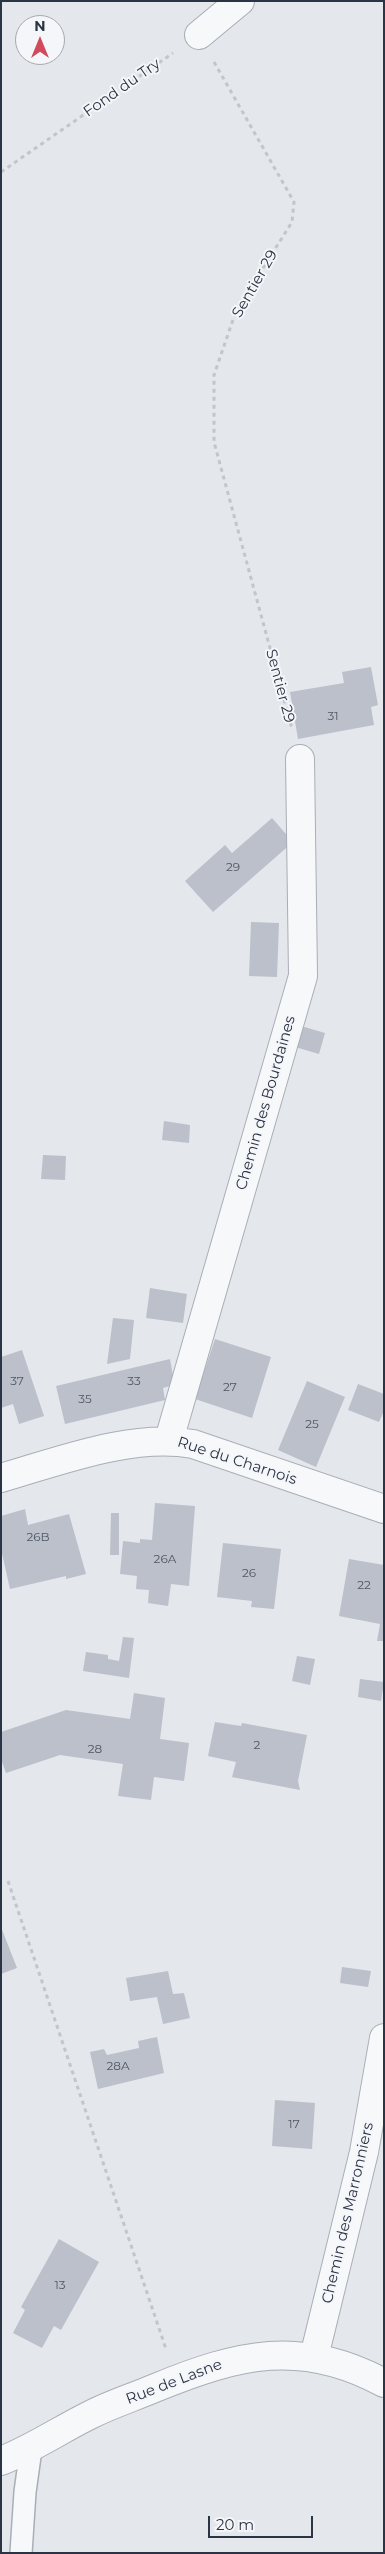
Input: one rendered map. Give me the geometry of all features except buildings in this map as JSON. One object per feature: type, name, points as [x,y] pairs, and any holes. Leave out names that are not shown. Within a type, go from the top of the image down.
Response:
[{"type":"street","points":[[199,35],[240,1]]},
{"type":"street","name":"Chemin des Bourdaines","points":[[169,1440],[302,976],[300,759]]},
{"type":"street","name":"Rue du Charnois","points":[[1,1478],[94,1451],[169,1440],[193,1444],[384,1509]]},
{"type":"street","name":"Chemin des Marronniers","points":[[314,2357],[364,2152],[384,2038]]},
{"type":"street","name":"Rue de Lasne","points":[[1,2461],[31,2449],[92,2414],[176,2380],[230,2361],[289,2354],[314,2357],[359,2370],[384,2383]]},
{"type":"lane","points":[[21,2553],[25,2492],[31,2449]]},
{"type":"path","name":"Fond du Try","points":[[1,172],[199,35]]},
{"type":"path","name":"Sentier 29","points":[[199,35],[294,202],[292,222],[236,311],[214,375],[214,442],[300,759]]},
{"type":"path","points":[[8,1880],[176,2380]]}]
